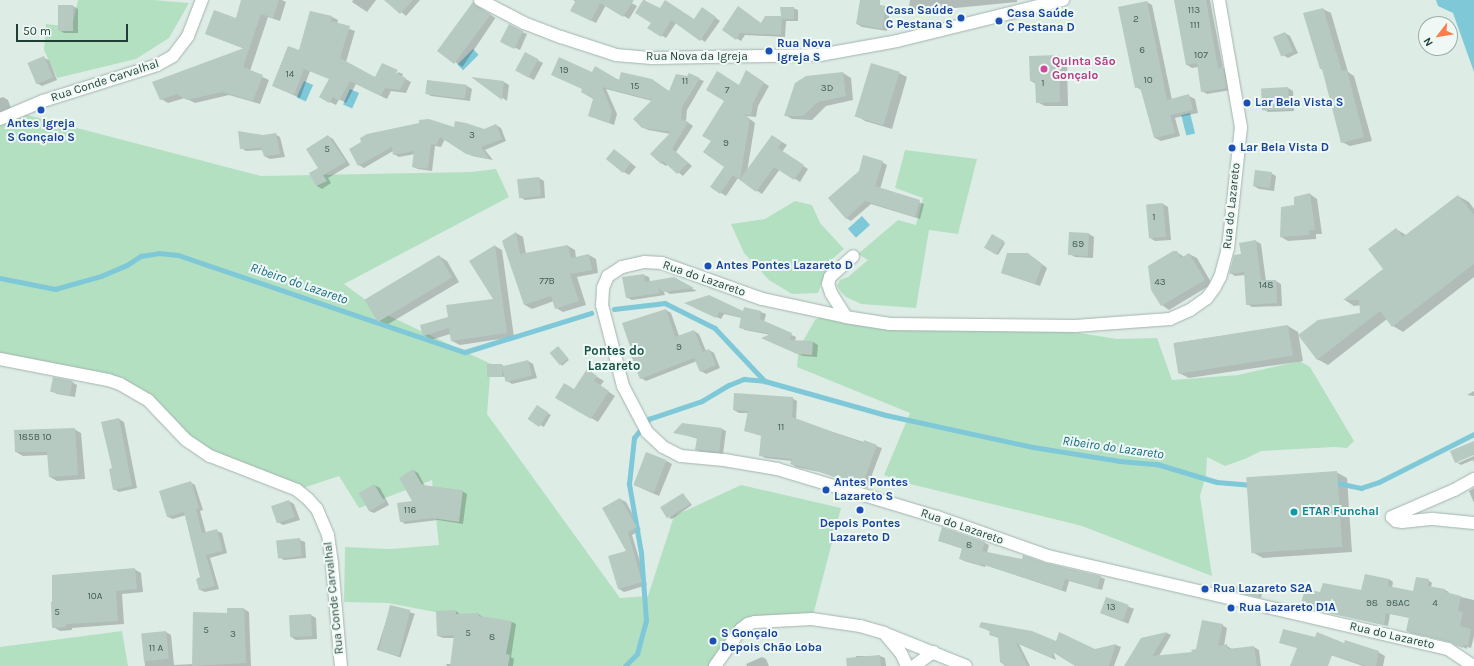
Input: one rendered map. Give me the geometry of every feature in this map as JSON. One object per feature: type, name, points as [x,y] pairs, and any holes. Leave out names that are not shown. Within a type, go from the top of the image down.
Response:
[{"type":"street","name":"Rua Conde Carvalhal","points":[[0,119],[42,101],[157,65],[173,56],[188,36],[202,0]]},
{"type":"street","name":"Rua Nova da Igreja","points":[[480,0],[524,23],[616,55],[652,58],[820,54],[897,41],[1063,0]]},
{"type":"street","name":"Rua do Lazareto","points":[[1219,0],[1240,126],[1228,248],[1220,277],[1207,298],[1190,310],[1170,319],[1075,326],[890,324],[846,317],[762,299],[662,263],[644,262],[622,267],[608,276],[603,288],[602,305],[624,386],[631,403],[647,432],[663,447],[681,456],[724,460],[777,469],[937,517],[1048,556],[1448,649],[1474,666]]},
{"type":"street","points":[[846,317],[831,293],[828,284],[830,277],[853,256]]},
{"type":"street","name":"Rua Conde Carvalhal","points":[[0,359],[108,380],[120,384],[148,400],[186,440],[210,456],[296,490],[308,499],[317,509],[328,535],[341,666]]},
{"type":"street","points":[[1474,479],[1454,490],[1392,517],[1396,521],[1402,522],[1433,519],[1474,523]]},
{"type":"street","points":[[715,666],[741,629],[755,622],[812,619],[860,626],[884,633],[966,666]]},
{"type":"street","points":[[884,633],[901,653],[907,666]]},
{"type":"street","points":[[914,666],[933,652]]},
{"type":"green space","points":[[78,0],[153,0],[189,3],[169,38],[136,59],[57,78],[44,50],[46,24],[72,27]]},
{"type":"green space","points":[[16,112],[261,176],[471,172],[496,169],[509,197],[344,284],[385,314],[491,364],[487,414],[620,598],[648,596],[674,516],[741,485],[841,508],[812,619],[748,624],[719,666],[502,666],[508,626],[388,603],[344,602],[345,547],[390,549],[439,545],[432,480],[359,508],[339,476],[297,490],[210,456],[133,391],[0,359],[0,120]]},
{"type":"green space","points":[[905,150],[977,159],[958,234],[929,230],[916,308],[861,304],[846,297],[837,286],[840,280],[848,277],[868,260],[858,254],[898,220],[916,225],[923,198],[895,188]]},
{"type":"green space","points":[[795,201],[812,205],[820,223],[844,249],[830,261],[818,293],[792,294],[769,280],[744,253],[731,224],[765,219]]},
{"type":"green space","points":[[826,313],[890,323],[1073,332],[1117,339],[1157,338],[1172,380],[1238,375],[1300,361],[1310,367],[1354,441],[1347,448],[1334,447],[1261,451],[1245,459],[1225,466],[1207,457],[1206,475],[1200,496],[1212,576],[1082,526],[902,482],[884,475],[910,413],[797,367],[799,348],[815,320]]},
{"type":"green space","points":[[122,631],[128,666],[0,666],[0,647]]},
{"type":"water","points":[[1436,0],[1474,0],[1474,72],[1458,27],[1458,16],[1454,16],[1453,13],[1438,6]]},
{"type":"water","points":[[473,49],[479,55],[463,70],[457,65]]},
{"type":"water","points":[[304,81],[313,85],[306,102],[297,97]]},
{"type":"water","points":[[350,89],[359,93],[352,109],[343,105]]},
{"type":"water","points":[[1190,113],[1195,133],[1186,136],[1181,115]]},
{"type":"water","points":[[862,216],[870,225],[856,238],[848,229]]},
{"type":"building","points":[[241,0],[279,0],[273,18],[261,14],[243,67],[263,75],[253,101],[222,92],[187,100],[177,94],[160,100],[152,82],[244,48],[205,34],[214,10],[236,18]]},
{"type":"building","points":[[384,0],[413,0],[400,14]]},
{"type":"building","points":[[576,0],[634,0],[623,17],[600,3],[591,21],[570,11]]},
{"type":"building","points":[[643,0],[660,8],[665,0],[694,19],[702,7],[716,17],[700,41],[671,20],[661,37],[647,28],[651,23],[635,13]]},
{"type":"building","points":[[860,0],[880,0],[880,5],[886,6],[882,29],[856,24]]},
{"type":"building","points":[[1174,0],[1206,0],[1218,68],[1223,67],[1227,88],[1201,92],[1197,63],[1186,65]]},
{"type":"building","points":[[1147,1],[1167,100],[1189,94],[1193,110],[1170,115],[1175,133],[1154,138],[1140,87],[1135,88],[1118,7]]},
{"type":"building","points":[[473,2],[477,7],[491,14],[454,64],[437,51]]},
{"type":"building","points":[[58,5],[73,5],[73,31],[58,31]]},
{"type":"building","points":[[738,6],[761,23],[765,16],[781,16],[780,7],[794,7],[794,19],[782,19],[781,35],[740,33],[736,40],[722,30]]},
{"type":"building","points":[[1323,8],[1342,71],[1347,70],[1364,137],[1341,143],[1322,69],[1320,69],[1303,13]]},
{"type":"building","points":[[310,11],[332,16],[331,21],[350,26],[340,58],[375,77],[382,63],[398,70],[396,73],[406,78],[400,90],[385,88],[381,96],[350,81],[339,101],[333,97],[329,103],[319,97],[329,79],[304,69],[294,95],[272,86],[288,46],[299,50]]},
{"type":"building","points":[[509,24],[523,31],[514,49],[500,42]]},
{"type":"building","points":[[1285,32],[1293,51],[1281,56],[1273,37]]},
{"type":"building","points":[[525,52],[538,59],[528,78],[515,71]]},
{"type":"building","name":"Quinta São Gonçalo","points":[[1059,55],[1060,102],[1036,103],[1035,81],[1030,81],[1029,56]]},
{"type":"building","points":[[44,56],[53,77],[36,84],[27,63]]},
{"type":"building","points":[[559,57],[592,72],[595,66],[619,80],[621,72],[652,79],[669,91],[676,74],[687,76],[689,73],[700,78],[682,107],[681,121],[683,119],[688,122],[672,149],[688,163],[677,174],[663,161],[661,164],[650,154],[671,132],[642,128],[633,119],[652,100],[602,87],[612,111],[609,123],[588,116],[593,99],[581,92],[582,89],[551,75]]},
{"type":"building","points":[[871,63],[900,72],[883,125],[855,117]]},
{"type":"building","points":[[746,70],[764,82],[753,103],[751,115],[744,114],[750,119],[740,179],[772,135],[782,142],[778,148],[804,165],[794,180],[774,167],[756,192],[733,175],[720,194],[710,187],[724,167],[703,152],[711,141],[702,136],[724,101],[706,90],[717,71],[739,85]]},
{"type":"building","points":[[843,72],[846,96],[818,102],[803,116],[784,116],[795,83],[806,76]]},
{"type":"building","points":[[471,77],[504,81],[502,100]]},
{"type":"building","points":[[427,80],[467,85],[465,99],[425,94]]},
{"type":"building","points":[[1288,87],[1289,109],[1262,110],[1261,88]]},
{"type":"building","points":[[429,119],[454,127],[455,121],[484,129],[496,124],[502,139],[481,147],[489,159],[466,154],[440,137],[436,145],[431,144],[428,169],[412,167],[414,151],[393,155],[392,147],[358,166],[349,149],[361,142],[360,138],[367,134],[419,123],[419,120]]},
{"type":"building","points":[[238,131],[263,135],[276,133],[280,154],[264,156],[261,148],[240,149]]},
{"type":"building","points":[[328,135],[346,162],[323,175],[327,181],[316,186],[309,173],[318,168],[306,149]]},
{"type":"building","points":[[614,149],[631,163],[623,173],[606,159]]},
{"type":"building","points":[[863,155],[883,161],[875,186],[920,200],[915,217],[865,201],[846,219],[828,198],[859,171]]},
{"type":"building","points":[[1255,170],[1272,172],[1270,188],[1253,186]]},
{"type":"building","points":[[539,177],[541,196],[519,198],[517,179]]},
{"type":"building","points":[[1310,193],[1315,230],[1309,230],[1309,235],[1280,237],[1281,207],[1294,205],[1294,197]]},
{"type":"building","points":[[1458,195],[1474,215],[1474,264],[1392,327],[1380,311],[1317,360],[1298,335],[1318,320],[1360,313],[1359,300],[1343,300],[1383,269],[1368,249],[1396,228],[1403,237]]},
{"type":"building","points":[[1163,203],[1166,237],[1149,238],[1146,204]]},
{"type":"building","points":[[516,232],[520,254],[568,245],[571,258],[589,254],[592,270],[570,274],[579,301],[555,309],[551,296],[524,305],[502,241]]},
{"type":"building","points":[[1069,232],[1089,233],[1088,256],[1068,255]]},
{"type":"building","points":[[992,234],[1004,241],[996,255],[984,248]]},
{"type":"building","points":[[1256,240],[1261,280],[1276,280],[1277,303],[1246,305],[1244,272],[1229,274],[1234,255],[1241,254],[1239,243]]},
{"type":"building","points":[[495,245],[507,333],[451,341],[449,328],[423,336],[420,325],[448,317],[446,305],[493,299],[469,261]]},
{"type":"building","points":[[1173,251],[1177,251],[1181,258],[1189,253],[1205,280],[1161,306],[1151,290],[1148,266]]},
{"type":"building","points":[[1007,253],[1028,253],[1042,265],[1035,284],[1001,273]]},
{"type":"building","points":[[439,255],[452,277],[378,322],[364,300]]},
{"type":"building","points":[[644,274],[645,282],[674,277],[694,288],[664,292],[658,288],[660,293],[626,298],[622,277]]},
{"type":"building","points":[[709,295],[743,311],[744,307],[761,311],[760,319],[792,333],[790,340],[813,341],[812,355],[797,354],[761,338],[771,334],[739,328],[741,317],[719,312],[716,318],[684,303]]},
{"type":"building","points":[[666,309],[675,337],[694,330],[703,352],[709,349],[716,365],[700,372],[694,358],[640,379],[631,356],[633,355],[622,323]]},
{"type":"building","points":[[1288,325],[1293,356],[1178,374],[1173,343]]},
{"type":"building","points":[[558,346],[568,358],[560,365],[550,353]]},
{"type":"building","points":[[528,360],[532,376],[506,382],[502,367]]},
{"type":"building","points":[[487,364],[502,364],[502,377],[487,377]]},
{"type":"building","points":[[587,369],[597,376],[594,381],[609,391],[591,419],[555,398],[564,383],[574,389]]},
{"type":"building","points":[[53,377],[73,381],[70,396],[50,392]]},
{"type":"building","points":[[734,393],[793,397],[792,417],[863,443],[864,440],[877,445],[862,486],[814,470],[790,464],[792,459],[759,456],[761,435],[744,431],[748,411],[733,410]]},
{"type":"building","points":[[537,405],[549,413],[539,427],[527,419]]},
{"type":"building","points":[[119,418],[132,486],[113,490],[109,469],[112,468],[101,422]]},
{"type":"building","points":[[682,423],[722,428],[719,452],[695,450],[697,438],[673,433]]},
{"type":"building","points":[[75,428],[78,475],[49,477],[47,452],[15,452],[14,430]]},
{"type":"building","points":[[1474,441],[1474,455],[1455,463],[1450,451]]},
{"type":"building","points":[[646,452],[667,460],[654,493],[633,485]]},
{"type":"building","points":[[413,469],[422,485],[463,490],[459,522],[432,518],[400,522],[397,503],[412,501],[399,478]]},
{"type":"building","name":"ETAR Funchal","points":[[1337,471],[1342,547],[1252,553],[1246,477]]},
{"type":"building","points":[[191,481],[199,508],[196,509],[202,533],[217,529],[223,551],[206,555],[215,586],[199,590],[196,579],[200,577],[184,512],[167,517],[159,491]]},
{"type":"building","points":[[374,484],[385,502],[369,511],[359,493]]},
{"type":"building","points":[[683,493],[690,504],[667,518],[660,507]]},
{"type":"building","points":[[620,498],[637,527],[628,532],[642,582],[618,589],[608,556],[626,551],[602,508]]},
{"type":"building","points":[[289,500],[295,517],[277,523],[271,506]]},
{"type":"building","points":[[942,527],[985,542],[982,551],[1022,559],[1023,555],[1046,563],[1101,576],[1097,589],[1065,579],[1062,590],[981,564],[959,559],[962,548],[938,541]]},
{"type":"building","points":[[300,538],[302,556],[278,558],[276,541]]},
{"type":"building","points":[[135,568],[137,589],[116,591],[118,621],[66,624],[66,627],[52,628],[52,575]]},
{"type":"building","points":[[1365,574],[1389,579],[1388,586],[1413,591],[1416,577],[1429,579],[1428,586],[1445,589],[1445,592],[1461,596],[1458,611],[1463,612],[1460,626],[1471,629],[1468,646],[1463,645],[1463,648],[1450,642],[1406,631],[1409,617],[1386,613],[1384,625],[1300,607],[1305,589],[1320,592],[1323,583],[1361,590]]},
{"type":"building","points":[[1224,584],[1260,591],[1259,597],[1223,589]]},
{"type":"building","points":[[1106,597],[1129,605],[1123,621],[1100,613]]},
{"type":"building","points":[[390,605],[410,610],[399,656],[379,651]]},
{"type":"building","points":[[227,608],[244,608],[246,663],[192,666],[193,612],[227,613]]},
{"type":"building","points":[[456,610],[456,614],[479,613],[479,616],[512,621],[506,654],[510,655],[508,666],[450,666],[454,635],[437,636],[436,611]]},
{"type":"building","points":[[311,614],[312,636],[290,637],[289,615]]},
{"type":"building","points":[[1202,620],[1223,624],[1218,646],[1227,644],[1228,649],[1254,646],[1257,666],[1124,666],[1141,638],[1167,632],[1152,656],[1192,652],[1191,650],[1196,649]]},
{"type":"building","points":[[981,622],[1032,631],[1056,641],[1059,632],[1095,649],[1116,644],[1109,666],[1075,666],[1054,653],[1052,658],[1016,643],[1028,666],[1005,666],[1000,662],[998,637],[989,635],[990,631],[979,627]]},
{"type":"building","points":[[1283,629],[1315,637],[1317,632],[1344,643],[1345,640],[1379,651],[1376,666],[1366,666],[1332,655],[1328,666],[1290,666],[1297,648],[1279,643]]},
{"type":"building","points":[[166,631],[169,659],[144,661],[141,634]]},
{"type":"building","points":[[880,655],[881,666],[847,666],[846,658]]},
{"type":"waterway","name":"Ribeiro do Lazareto","points":[[0,278],[55,289],[101,276],[127,265],[141,256],[159,253],[178,255],[465,352],[591,313]]},
{"type":"waterway","name":"Ribeiro do Lazareto","points":[[614,309],[665,303],[715,328],[765,381],[886,415],[1033,447],[1120,461],[1157,464],[1217,482],[1252,485]]},
{"type":"waterway","name":"Ribeiro do Lazareto","points":[[625,666],[637,654],[646,621],[641,553],[629,484],[634,438],[649,419],[702,401],[729,385],[744,379],[765,381]]},
{"type":"waterway","name":"Ribeiro do Lazareto","points":[[1333,482],[1361,488],[1379,482],[1474,434]]},
{"type":"place","name":"Casa Saúde C Pestana S","points":[[961,18]]},
{"type":"place","name":"Casa Saúde C Pestana D","points":[[999,21]]},
{"type":"place","name":"Rua Nova Igreja S","points":[[769,51]]},
{"type":"place","name":"Quinta São Gonçalo","points":[[1044,69]]},
{"type":"place","name":"Lar Bela Vista S","points":[[1247,103]]},
{"type":"place","name":"Antes Igreja S Gonçalo S","points":[[41,110]]},
{"type":"place","name":"Lar Bela Vista D","points":[[1232,148]]},
{"type":"place","name":"Antes Pontes Lazareto D","points":[[708,266]]},
{"type":"place","name":"Antes Pontes Lazareto S","points":[[826,490]]},
{"type":"place","name":"Depois Pontes Lazareto D","points":[[860,510]]},
{"type":"place","name":"ETAR Funchal","points":[[1294,512]]},
{"type":"place","name":"Rua Lazareto S2A","points":[[1205,589]]},
{"type":"place","name":"Rua Lazareto D1A","points":[[1231,608]]},
{"type":"place","name":"S Gonçalo Depois Chão Loba","points":[[713,641]]},
{"type":"district","name":"Pontes do Lazareto","points":[[614,360]]}]
